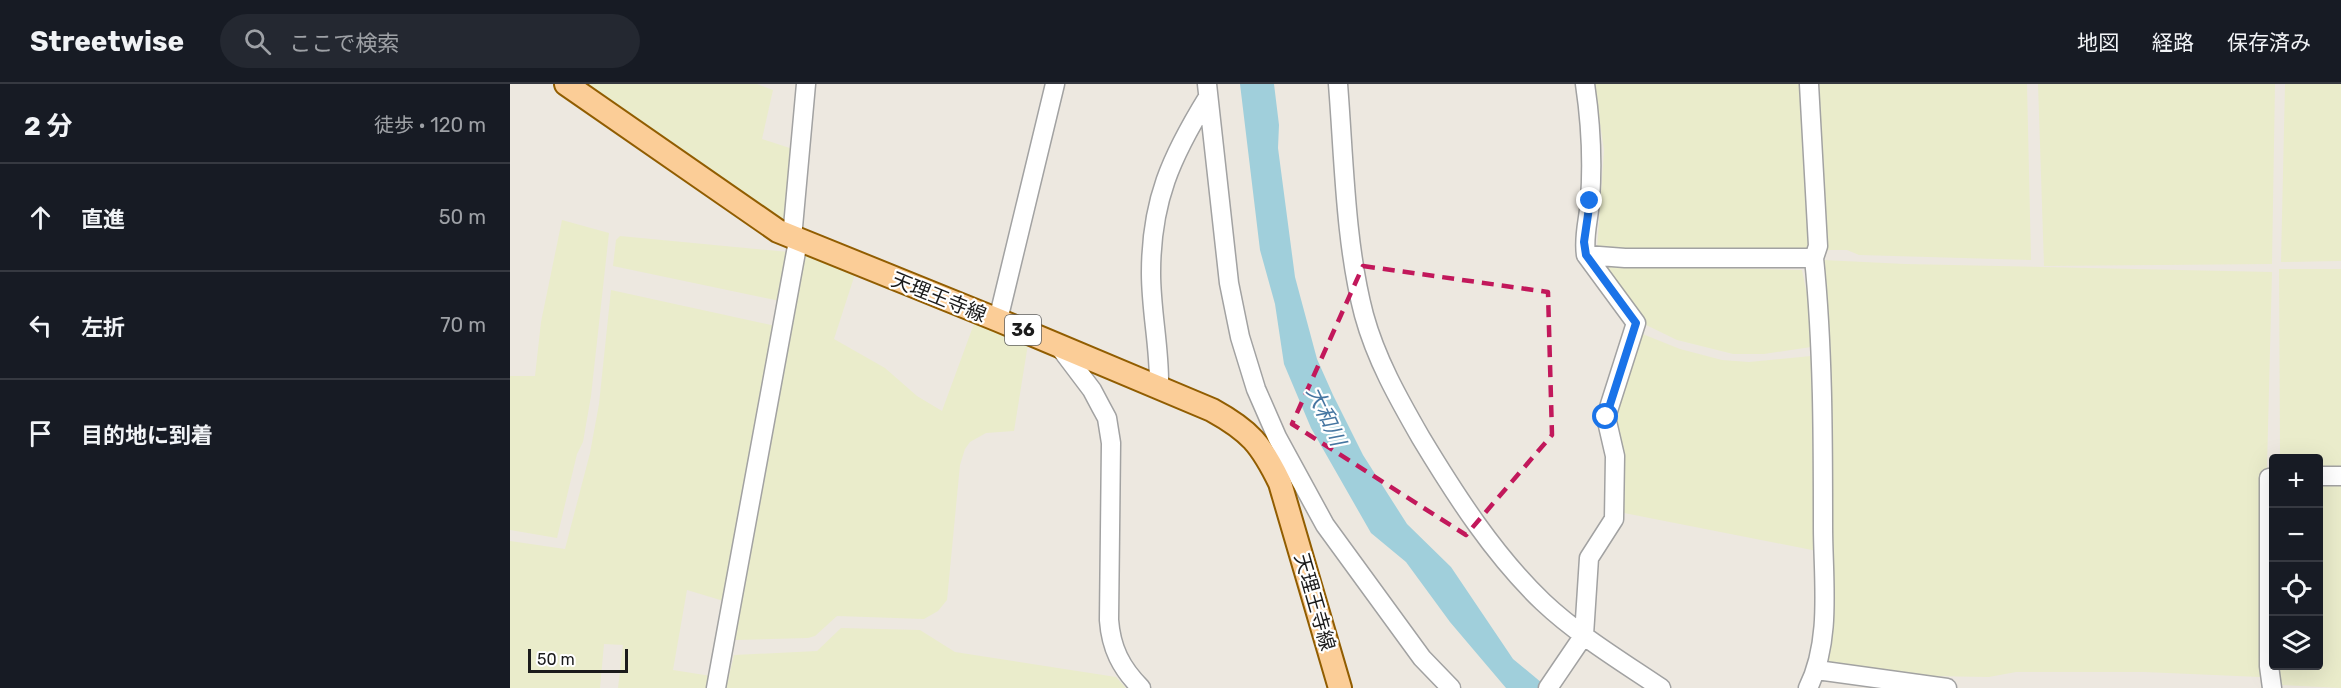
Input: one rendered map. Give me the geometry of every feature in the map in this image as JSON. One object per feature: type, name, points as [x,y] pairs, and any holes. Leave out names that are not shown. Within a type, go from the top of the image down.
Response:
[{"type":"main road","name":"天理王寺線","points":[[566,84],[778,231],[1212,410],[1234,422],[1252,436],[1267,455],[1280,483],[1340,688]]},
{"type":"street","points":[[716,688],[795,239],[806,84]]},
{"type":"street","points":[[998,320],[1055,84]]},
{"type":"street","points":[[1338,84],[1355,272],[1374,348],[1391,385],[1444,476],[1507,564],[1544,603],[1582,637],[1660,688]]},
{"type":"street","points":[[1548,688],[1582,637],[1590,558],[1614,519],[1615,456],[1606,417],[1636,323],[1586,255],[1584,242],[1590,201],[1593,141],[1585,84]]},
{"type":"street","points":[[1808,688],[1817,670],[1824,627],[1823,434],[1814,258],[1818,246],[1809,84]]},
{"type":"street","points":[[1160,388],[1160,358],[1151,274],[1153,233],[1158,201],[1168,168],[1208,90]]},
{"type":"street","points":[[1208,90],[1229,284],[1240,337],[1256,389],[1277,437],[1325,525],[1422,658],[1451,688]]},
{"type":"street","points":[[1586,255],[1625,258],[1814,258]]},
{"type":"street","points":[[1058,345],[1092,390],[1107,418],[1111,443],[1109,621],[1111,640],[1118,660],[1141,688]]},
{"type":"street","points":[[2323,476],[2341,476]]},
{"type":"street","points":[[2270,508],[2269,666],[2272,688]]},
{"type":"street","points":[[1817,670],[1947,688]]},
{"type":"highlighted area","points":[[1363,266],[1548,292],[1552,435],[1466,535],[1292,424]]},
{"type":"green space","points":[[582,84],[757,84],[773,90],[762,139],[796,150],[788,224]]},
{"type":"green space","points":[[1594,84],[1804,84],[1810,249],[1597,249],[1604,150]]},
{"type":"green space","points":[[1814,84],[2027,84],[2031,260],[1859,255],[1847,250],[1824,250]]},
{"type":"green space","points":[[2038,84],[2275,84],[2272,264],[2044,266]]},
{"type":"green space","points":[[2285,84],[2341,84],[2341,261],[2281,262]]},
{"type":"green space","points":[[562,220],[609,233],[591,396],[583,442],[577,454],[557,538],[510,530],[510,376],[535,376],[541,322]]},
{"type":"green space","points":[[620,236],[789,252],[780,301],[613,266],[616,240]]},
{"type":"green space","points":[[805,252],[856,271],[834,339],[885,368],[917,396],[942,411],[975,321],[1028,344],[1014,431],[986,433],[970,442],[965,449],[960,465],[947,600],[938,611],[924,619],[837,616],[815,636],[808,638],[735,640],[779,377]]},
{"type":"green space","points":[[1823,260],[1905,264],[2272,272],[2267,467],[2259,484],[2260,677],[2144,672],[2016,672],[1989,677],[1927,676],[1824,665]]},
{"type":"green space","points":[[1601,262],[1623,266],[1802,270],[1808,299],[1811,347],[1764,354],[1733,354],[1677,340],[1644,324]]},
{"type":"green space","points":[[2279,269],[2341,269],[2341,473],[2323,473],[2323,454],[2280,454]]},
{"type":"green space","points":[[611,290],[776,326],[727,602],[687,590],[673,670],[711,676],[708,688],[618,688],[623,645],[604,644],[600,688],[510,688],[510,541],[565,549],[590,453],[599,404]]},
{"type":"green space","points":[[1640,333],[1680,349],[1722,360],[1749,362],[1811,356],[1817,466],[1817,551],[1619,512],[1613,419]]},
{"type":"green space","points":[[2341,482],[2341,688],[2281,685],[2271,680],[2273,670],[2323,670],[2323,483]]},
{"type":"green space","points":[[841,628],[920,630],[955,652],[1116,677],[1126,688],[726,688],[734,655],[817,651]]},
{"type":"water","name":"大和川","points":[[1240,84],[1274,84],[1279,125],[1278,148],[1295,277],[1317,359],[1363,455],[1407,524],[1451,567],[1513,659],[1548,688],[1506,688],[1450,622],[1406,562],[1371,533],[1311,428],[1284,364],[1275,304],[1260,250]]},
{"type":"route","points":[[1590,201],[1584,242],[1586,255],[1636,323],[1606,417]]}]
